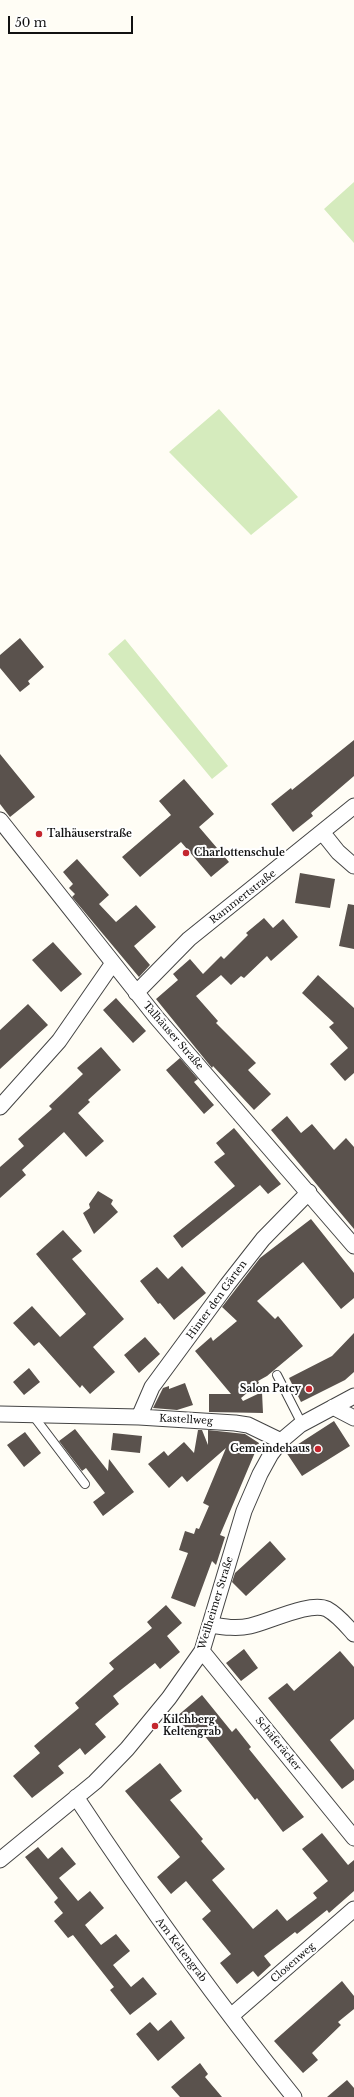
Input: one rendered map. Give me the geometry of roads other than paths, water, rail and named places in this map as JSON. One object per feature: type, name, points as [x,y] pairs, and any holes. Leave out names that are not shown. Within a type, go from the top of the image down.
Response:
[{"type":"street","name":"Rammertstraße","points":[[136,993],[189,939],[354,806]]},
{"type":"street","name":"Talhäuser Straße","points":[[0,820],[114,963],[136,993],[354,1246]]},
{"type":"street","points":[[322,832],[338,852],[354,866]]},
{"type":"street","points":[[0,1107],[59,1041],[114,963]]},
{"type":"street","name":"Hinter den Gärten","points":[[139,1417],[152,1387],[234,1275],[263,1239],[309,1192]]},
{"type":"street","points":[[281,1442],[302,1424],[354,1396]]},
{"type":"street","points":[[333,1408],[354,1418]]},
{"type":"street","name":"Kastellweg","points":[[0,1414],[200,1420],[248,1425],[281,1442]]},
{"type":"street","name":"Weilheimer Straße","points":[[0,1860],[95,1782],[127,1749],[170,1698],[202,1651],[211,1626],[244,1511],[260,1474],[281,1442]]},
{"type":"street","points":[[211,1626],[238,1628],[250,1626],[312,1608],[326,1609],[336,1615],[354,1634]]},
{"type":"street","name":"Schäferäcker","points":[[202,1651],[354,1838]]},
{"type":"street","name":"Am Keltengrab","points":[[76,1797],[168,1933],[294,2097]]},
{"type":"street","name":"Closenweg","points":[[231,2016],[354,1909]]},
{"type":"lane","points":[[277,1375],[302,1424]]},
{"type":"lane","points":[[31,1414],[85,1484]]},
{"type":"place","name":"Talhäuserstraße","points":[[39,834]]},
{"type":"place","name":"Charlottenschule","points":[[186,853]]},
{"type":"place","name":"Salon Patcy","points":[[309,1389]]},
{"type":"place","name":"Gemeindehaus","points":[[318,1449]]},
{"type":"place","name":"Kilchberg Keltengrab","points":[[155,1726]]}]
